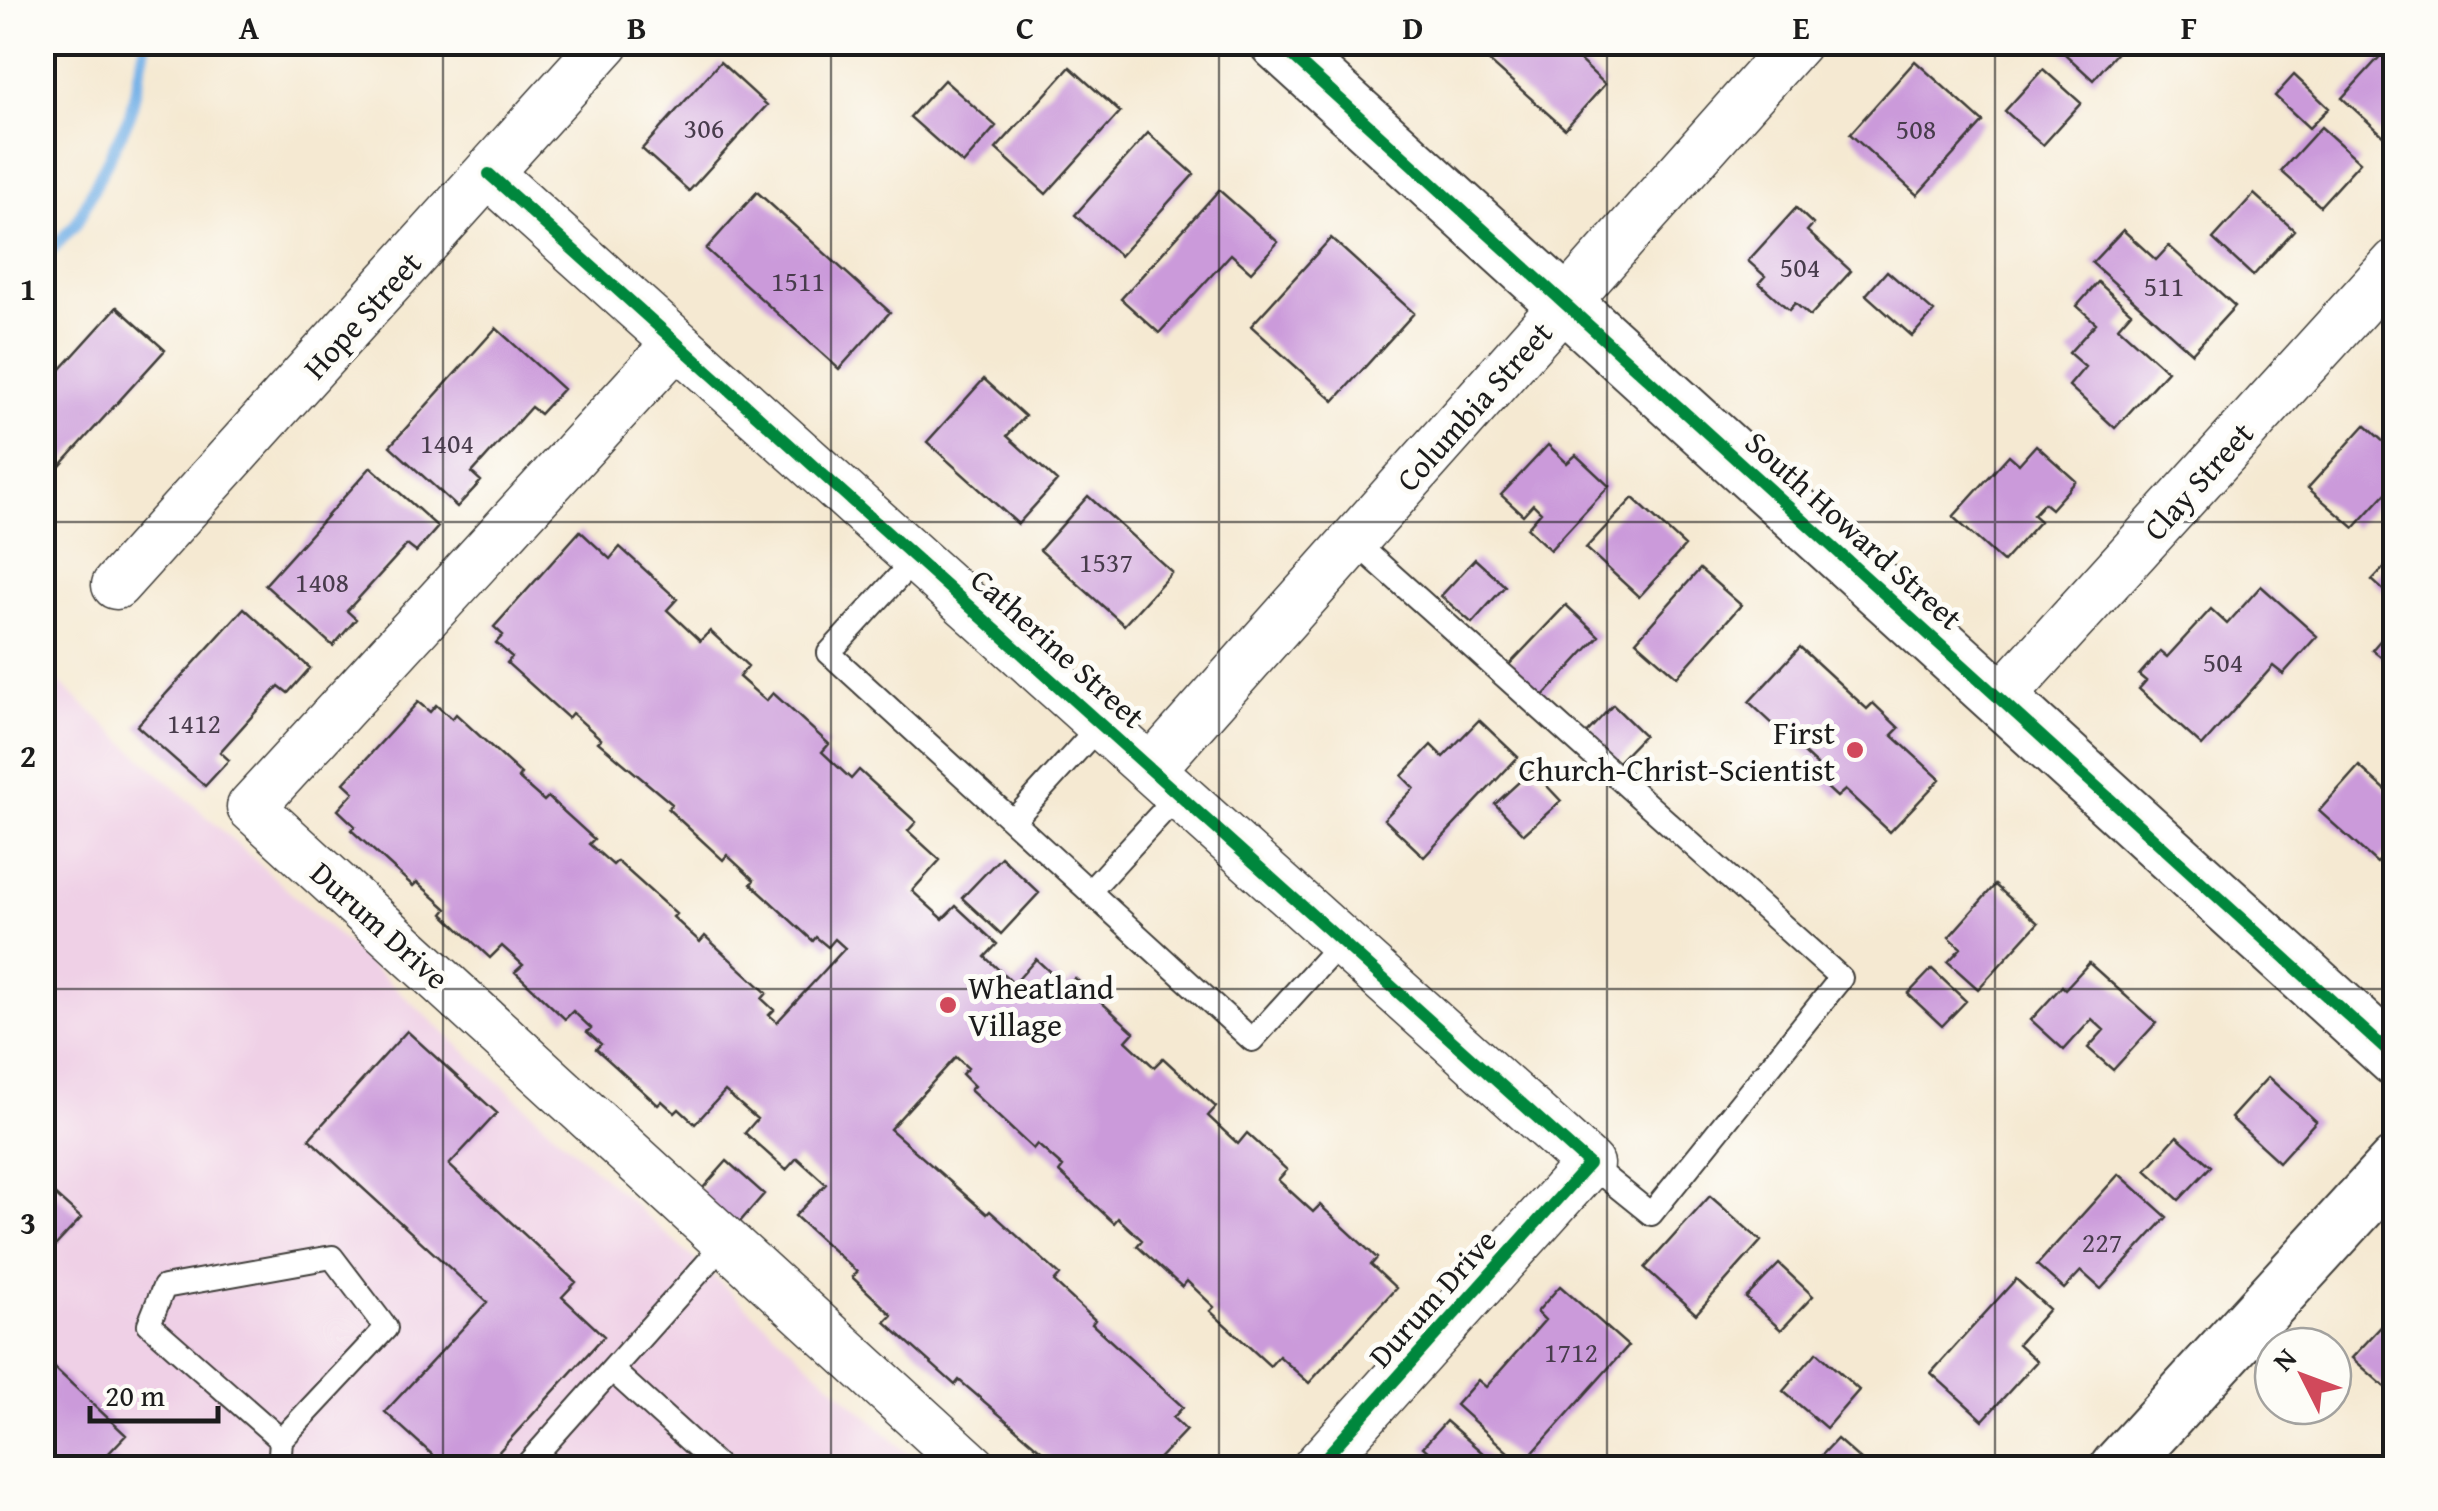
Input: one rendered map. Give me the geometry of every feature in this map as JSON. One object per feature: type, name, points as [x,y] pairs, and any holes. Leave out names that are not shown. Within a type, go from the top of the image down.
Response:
[{"type":"main road","name":"South Howard Street","points":[[1277,42],[2396,1059]]},
{"type":"main road","points":[[2118,1468],[2396,1164]]},
{"type":"street","name":"Hope Street","points":[[116,585],[606,42]]},
{"type":"street","name":"Columbia Street","points":[[1165,781],[1354,540],[1797,42]]},
{"type":"street","name":"Catherine Street","points":[[489,174],[1589,1164]]},
{"type":"street","name":"Clay Street","points":[[2000,700],[2396,263]]},
{"type":"street","name":"Durum Drive","points":[[676,343],[251,807],[973,1468]]},
{"type":"street","name":"Durum Drive","points":[[1316,1468],[1589,1164]]},
{"type":"lane","points":[[1354,540],[1841,978],[1651,1214],[1589,1164]]},
{"type":"lane","points":[[916,558],[829,653],[1252,1040],[1342,942]]},
{"type":"lane","points":[[1013,821],[1101,724]]},
{"type":"lane","points":[[1090,892],[1165,781]]},
{"type":"lane","points":[[531,1466],[726,1242]]},
{"type":"lane","points":[[279,1468],[282,1440],[386,1328],[332,1258],[164,1287],[149,1324],[282,1440]]},
{"type":"lane","points":[[612,1370],[720,1468]]},
{"type":"shaded area","points":[[42,667],[924,1468],[43,1468]]},
{"type":"building","points":[[1468,42],[1560,42],[1605,84],[1565,129]]},
{"type":"building","points":[[2052,42],[2126,42],[2093,80]]},
{"type":"building","points":[[2386,50],[2396,59],[2396,128],[2386,138],[2342,98]]},
{"type":"building","points":[[1915,61],[1983,122],[1917,195],[1850,134]]},
{"type":"building","points":[[720,62],[767,105],[689,191],[642,149]]},
{"type":"building","points":[[1070,67],[1120,112],[1046,194],[996,149]]},
{"type":"building","points":[[2043,69],[2081,103],[2043,145],[2005,111]]},
{"type":"building","points":[[2294,75],[2329,108],[2309,128],[2275,96]]},
{"type":"building","points":[[944,80],[996,126],[963,164],[910,117]]},
{"type":"building","points":[[2321,127],[2360,162],[2320,206],[2281,171]]},
{"type":"building","points":[[1148,133],[1194,174],[1120,256],[1075,215]]},
{"type":"building","points":[[1219,190],[1278,242],[1251,272],[1231,254],[1159,333],[1121,299]]},
{"type":"building","points":[[757,192],[890,312],[839,369],[706,249]]},
{"type":"building","points":[[2254,194],[2294,230],[2253,276],[2213,239]]},
{"type":"building","points":[[1796,208],[1813,224],[1807,231],[1851,271],[1810,316],[1795,303],[1789,310],[1759,283],[1765,276],[1748,261]]},
{"type":"building","points":[[2123,230],[2156,260],[2169,246],[2235,306],[2192,353],[2092,263]]},
{"type":"building","points":[[1331,238],[1414,313],[1334,401],[1251,326]]},
{"type":"building","points":[[1887,271],[1934,312],[1912,336],[1866,295]]},
{"type":"building","points":[[2098,282],[2131,312],[2118,327],[2167,371],[2115,428],[2069,386],[2085,367],[2069,353],[2096,323],[2077,306]]},
{"type":"building","points":[[117,307],[165,350],[42,486],[42,390]]},
{"type":"building","points":[[496,328],[563,389],[540,414],[531,407],[472,473],[481,481],[457,507],[390,446]]},
{"type":"building","points":[[984,379],[1025,416],[1007,436],[1057,481],[1018,524],[927,442]]},
{"type":"building","points":[[2365,425],[2396,453],[2396,482],[2354,528],[2308,488]]},
{"type":"building","points":[[1548,445],[1567,463],[1576,455],[1609,486],[1550,550],[1527,528],[1541,512],[1533,504],[1523,515],[1501,495]]},
{"type":"building","points":[[2036,445],[2076,481],[2051,509],[2044,503],[2033,515],[2040,521],[2003,562],[1953,517],[2009,455],[2019,464]]},
{"type":"building","points":[[371,467],[438,527],[416,552],[407,545],[347,611],[356,619],[333,646],[265,585]]},
{"type":"building","points":[[1088,496],[1172,572],[1124,625],[1040,550]]},
{"type":"building","points":[[1633,498],[1685,546],[1639,597],[1586,548]]},
{"type":"building","name":"Wheatland Village","points":[[580,531],[610,559],[620,547],[677,599],[667,610],[700,641],[710,631],[748,666],[739,677],[766,701],[773,693],[829,744],[822,752],[851,779],[859,770],[916,822],[908,831],[940,860],[912,891],[943,919],[956,906],[997,944],[985,957],[1014,984],[1036,959],[1066,987],[1075,978],[1134,1032],[1126,1041],[1154,1067],[1163,1058],[1216,1107],[1208,1116],[1238,1144],[1247,1133],[1287,1170],[1278,1180],[1313,1212],[1320,1205],[1377,1258],[1371,1265],[1396,1288],[1309,1383],[1279,1356],[1270,1366],[1210,1311],[1214,1307],[1187,1281],[1182,1287],[1137,1246],[1142,1240],[1118,1218],[1114,1223],[1059,1172],[1063,1167],[1037,1144],[1033,1149],[970,1090],[974,1086],[962,1074],[968,1068],[956,1057],[890,1129],[1060,1275],[1054,1282],[1095,1320],[1092,1324],[1183,1407],[1173,1418],[1186,1430],[1150,1468],[1062,1468],[959,1380],[955,1385],[885,1322],[892,1315],[852,1277],[857,1272],[795,1216],[826,1184],[797,1158],[786,1170],[745,1133],[757,1119],[725,1091],[695,1124],[679,1109],[675,1113],[662,1101],[658,1105],[596,1049],[601,1044],[573,1011],[565,1019],[515,972],[523,965],[502,946],[490,958],[443,914],[447,909],[417,882],[413,886],[351,830],[355,826],[338,810],[354,792],[344,783],[418,702],[430,712],[436,705],[452,719],[456,714],[521,774],[518,778],[544,801],[548,797],[594,839],[589,844],[613,865],[617,861],[676,914],[673,917],[700,942],[705,936],[767,993],[762,999],[774,1010],[769,1015],[777,1022],[845,948],[835,939],[828,947],[816,937],[813,941],[751,884],[754,880],[727,855],[723,860],[668,809],[672,804],[598,742],[601,739],[572,713],[568,718],[507,663],[512,657],[496,643],[503,635],[494,627]]},
{"type":"building","points":[[2396,555],[2396,602],[2372,580]]},
{"type":"building","points":[[1475,559],[1505,586],[1472,623],[1441,596]]},
{"type":"building","points":[[1700,569],[1741,605],[1677,677],[1636,641]]},
{"type":"building","points":[[2261,586],[2317,636],[2283,674],[2273,666],[2202,746],[2139,689],[2146,681],[2139,675],[2160,651],[2167,657],[2211,609],[2227,624]]},
{"type":"building","points":[[1566,605],[1599,636],[1540,700],[1506,668]]},
{"type":"building","points":[[244,608],[310,668],[288,693],[279,686],[220,752],[229,760],[205,786],[137,726]]},
{"type":"building","points":[[2396,622],[2396,669],[2372,650]]},
{"type":"building","name":"First Church-Christ-Scientist","points":[[1800,647],[1867,709],[1873,703],[1899,728],[1892,735],[1940,779],[1890,832],[1845,790],[1837,797],[1811,773],[1817,765],[1749,702]]},
{"type":"building","points":[[1613,705],[1644,735],[1613,767],[1582,738]]},
{"type":"building","points":[[1479,720],[1518,757],[1424,857],[1384,819],[1414,788],[1402,776],[1431,745],[1443,757]]},
{"type":"building","points":[[2359,766],[2396,799],[2396,843],[2377,863],[2319,811]]},
{"type":"building","points":[[1532,770],[1561,801],[1524,834],[1495,804]]},
{"type":"building","points":[[1001,857],[1039,893],[1001,934],[962,898]]},
{"type":"building","points":[[1995,885],[2038,923],[1978,989],[1948,962],[1961,948],[1949,937]]},
{"type":"building","points":[[2089,963],[2156,1023],[2113,1070],[2088,1048],[2104,1030],[2092,1019],[2064,1050],[2031,1020]]},
{"type":"building","points":[[1932,969],[1966,1001],[1942,1026],[1908,994]]},
{"type":"building","points":[[407,1031],[497,1113],[449,1165],[576,1282],[562,1297],[604,1336],[484,1468],[447,1468],[385,1412],[487,1302],[309,1139]]},
{"type":"building","points":[[2268,1077],[2316,1121],[2279,1162],[2231,1118]]},
{"type":"building","points":[[2177,1136],[2211,1166],[2179,1200],[2146,1170]]},
{"type":"building","points":[[727,1161],[764,1194],[725,1239],[687,1206]]},
{"type":"building","points":[[2119,1174],[2167,1217],[2101,1289],[2081,1271],[2064,1289],[2037,1265]]},
{"type":"building","points":[[42,1183],[81,1218],[42,1260]]},
{"type":"building","points":[[1710,1196],[1761,1241],[1696,1314],[1645,1268]]},
{"type":"building","points":[[1779,1264],[1813,1296],[1781,1330],[1746,1298]]},
{"type":"building","points":[[2016,1279],[2049,1309],[2018,1344],[2037,1361],[1983,1420],[1931,1373]]},
{"type":"building","points":[[1560,1286],[1628,1346],[1522,1465],[1456,1405],[1478,1380],[1486,1387],[1545,1320],[1537,1312]]},
{"type":"building","points":[[2392,1315],[2396,1318],[2396,1397],[2353,1359]]},
{"type":"building","points":[[1817,1352],[1859,1390],[1826,1428],[1783,1391]]},
{"type":"building","points":[[42,1356],[126,1435],[108,1454],[124,1468],[42,1468]]},
{"type":"building","points":[[1446,1421],[1500,1468],[1420,1468],[1432,1455],[1423,1447]]},
{"type":"building","points":[[1837,1439],[1870,1468],[1810,1468]]},
{"type":"waterway","points":[[42,259],[76,224],[130,115],[146,42]]},
{"type":"cycle path","points":[[1277,42],[2396,1059]]},
{"type":"cycle path","points":[[489,174],[1589,1164],[1316,1468]]},
{"type":"place","name":"First Church-Christ-Scientist","points":[[1855,750]]},
{"type":"place","name":"Wheatland Village","points":[[948,1005]]}]
